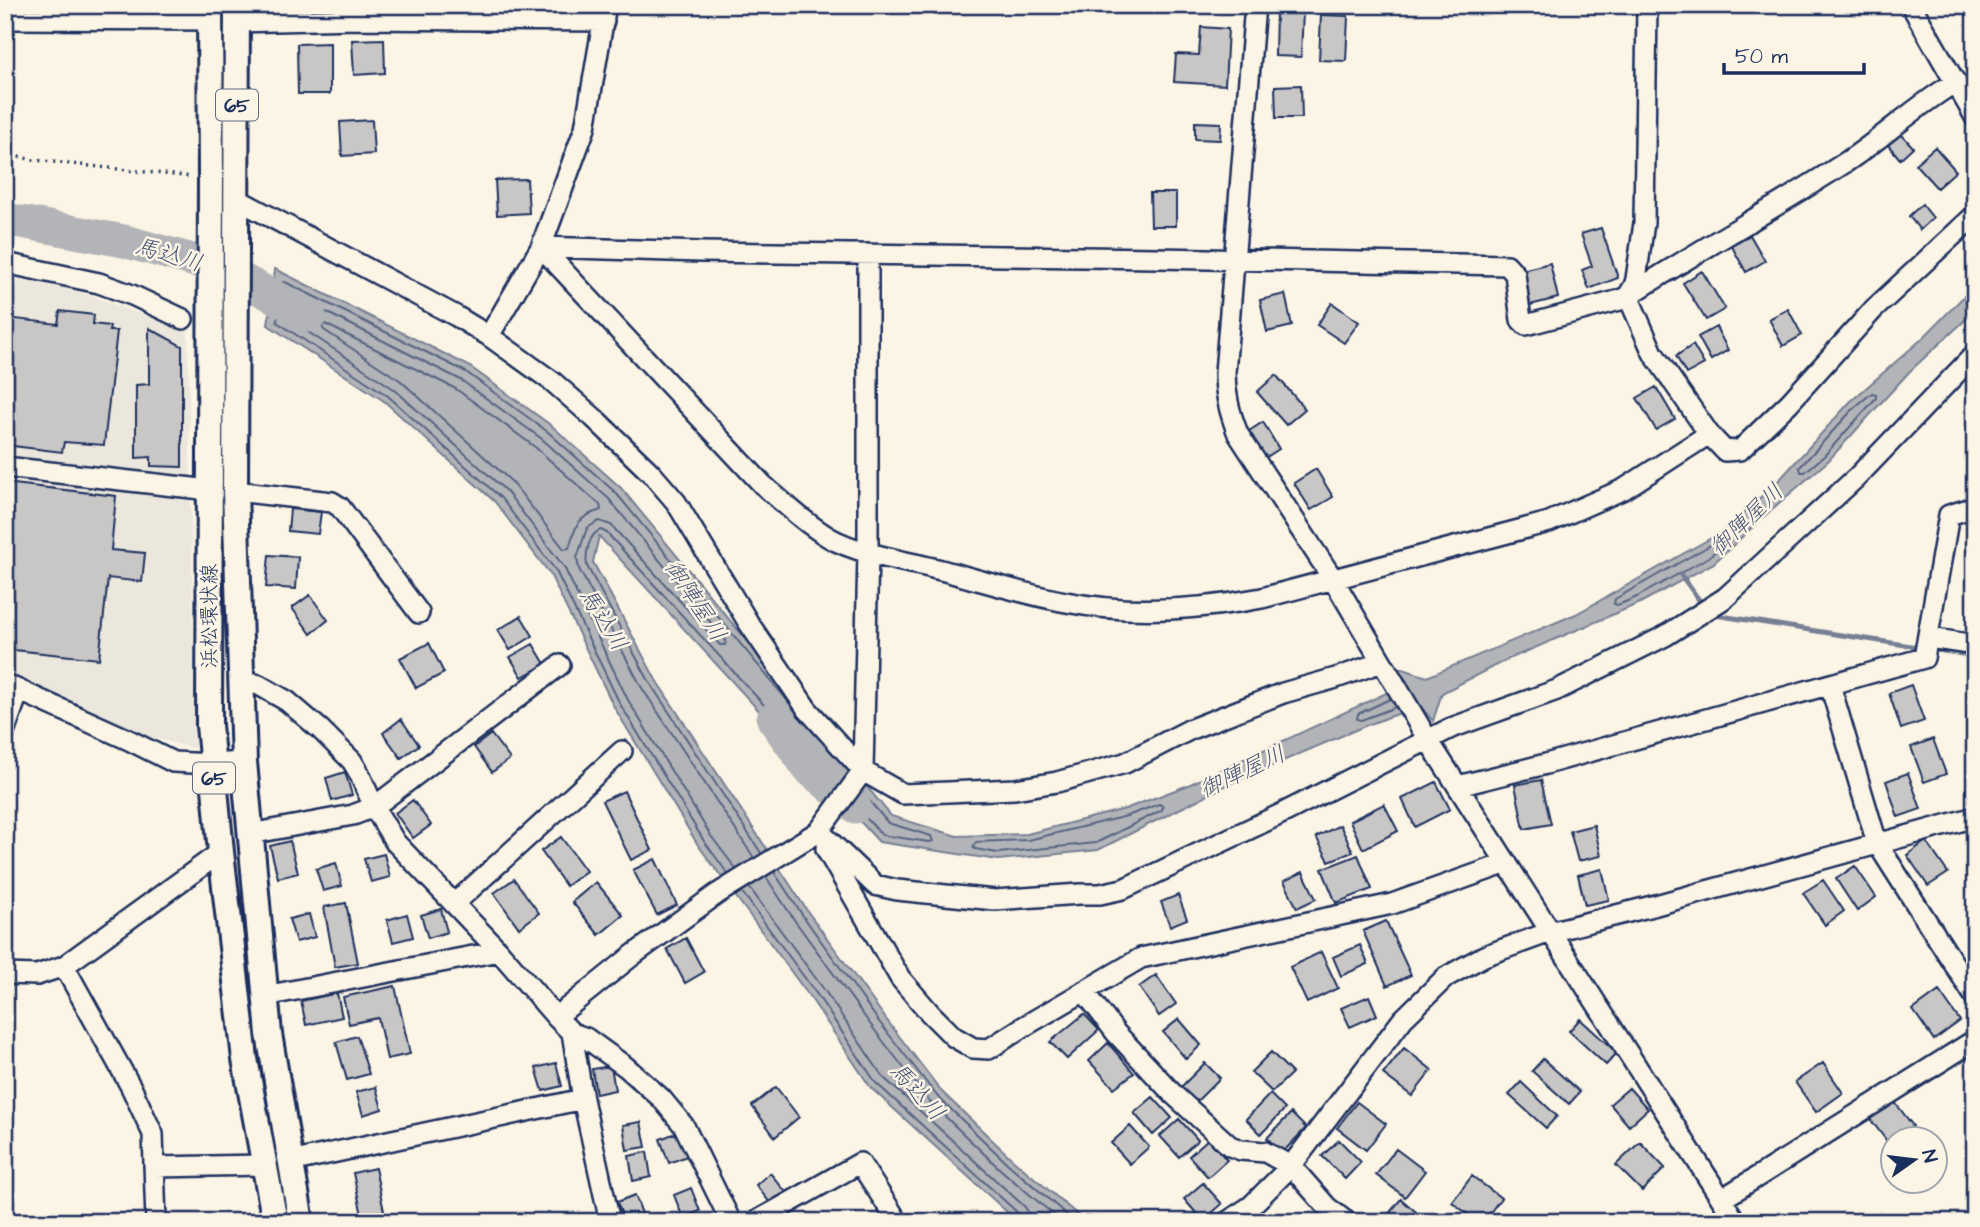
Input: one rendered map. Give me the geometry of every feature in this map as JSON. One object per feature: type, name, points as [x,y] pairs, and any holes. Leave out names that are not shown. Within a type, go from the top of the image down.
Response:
[{"type":"main road","name":"浜松環状線","points":[[210,13],[209,725],[245,1059],[275,1222]]},
{"type":"main road","name":"浜松環状線","points":[[237,14],[235,491],[244,762],[269,1034],[301,1222]]},
{"type":"street","points":[[1255,5],[1225,373],[1230,415],[1246,448],[1333,579],[1426,736],[1736,1222]]},
{"type":"street","points":[[1628,296],[1634,286],[1644,223],[1647,5]]},
{"type":"street","points":[[1911,5],[1975,117]]},
{"type":"street","points":[[5,19],[210,13]]},
{"type":"street","points":[[237,14],[356,19],[605,13],[585,128],[541,247],[489,336]]},
{"type":"street","points":[[541,247],[1507,265],[1515,274],[1521,320],[1527,325],[1628,296],[1846,162],[1933,95],[1956,82]]},
{"type":"street","points":[[237,202],[489,336],[553,382],[594,418],[651,473],[676,502],[748,622],[807,709],[863,772],[903,794],[1016,789],[1057,782],[1125,763],[1191,729],[1283,693],[1384,666]]},
{"type":"street","points":[[1628,296],[1653,353],[1709,434],[1725,452],[1740,450],[1789,403],[1874,309],[1975,215]]},
{"type":"street","points":[[541,247],[763,485],[803,520],[833,539],[868,552],[1067,602],[1167,610],[1220,606],[1262,598],[1549,522],[1624,489],[1709,434]]},
{"type":"street","points":[[556,1017],[633,955],[717,894],[813,835],[863,772],[868,552],[868,254]]},
{"type":"street","points":[[5,263],[99,283],[183,319]]},
{"type":"street","points":[[813,835],[875,885],[897,890],[995,900],[1100,894],[1123,889],[1182,862],[1426,736],[1556,690],[1664,636],[1725,598],[1857,477],[1975,354]]},
{"type":"street","points":[[5,467],[209,490]]},
{"type":"street","points":[[235,491],[332,502],[340,507],[419,613]]},
{"type":"street","points":[[1458,786],[1559,761],[1924,658],[1949,515],[1975,507]]},
{"type":"street","points":[[1929,638],[1975,645]]},
{"type":"street","points":[[250,834],[353,815],[374,807],[560,665]]},
{"type":"street","points":[[240,680],[260,685],[287,701],[321,730],[352,761],[374,807],[395,842],[499,951],[556,1017],[572,1033],[586,1038],[626,1067],[661,1098],[684,1126],[732,1222]]},
{"type":"street","points":[[1830,685],[1877,843],[1975,998]]},
{"type":"street","points":[[5,730],[12,687],[173,762],[244,762]]},
{"type":"street","points":[[454,904],[622,751]]},
{"type":"street","points":[[1227,1222],[1251,1206],[1291,1166],[1403,1019],[1446,977],[1484,957],[1550,932],[1975,817]]},
{"type":"street","points":[[813,835],[827,849],[900,978],[954,1037],[973,1048],[989,1049],[1141,958],[1392,904],[1507,863]]},
{"type":"street","points":[[5,974],[37,975],[64,966],[221,852]]},
{"type":"street","points":[[265,996],[499,951]]},
{"type":"street","points":[[64,966],[131,1087],[153,1133],[156,1222]]},
{"type":"street","points":[[1084,991],[1116,1033],[1174,1095],[1230,1146],[1265,1152],[1291,1166],[1327,1207],[1347,1222]]},
{"type":"street","points":[[572,1033],[583,1099],[610,1222]]},
{"type":"street","points":[[1722,1199],[1975,1040]]},
{"type":"street","points":[[290,1162],[583,1099]]},
{"type":"street","points":[[755,1222],[860,1163],[898,1222]]},
{"type":"street","points":[[154,1167],[264,1165]]},
{"type":"path","points":[[5,153],[211,188]]},
{"type":"shaded area","points":[[5,277],[75,290],[188,331],[195,749],[151,737],[5,674]]},
{"type":"water","points":[[275,269],[469,366],[552,426],[621,488],[891,816],[957,836],[1027,834],[1125,809],[1186,786],[1408,683],[1397,667],[1427,677],[1576,614],[1727,529],[1782,477],[1850,402],[1923,338],[1975,285],[1975,311],[1910,371],[1828,461],[1714,563],[1640,603],[1504,661],[1442,693],[1433,721],[1420,706],[1367,725],[1229,784],[1098,850],[998,860],[879,842],[599,536],[593,562],[656,680],[808,912],[942,1092],[1011,1158],[1086,1222],[1018,1222],[871,1088],[812,1000],[698,845],[614,707],[550,574],[495,502],[384,401],[268,325]]},
{"type":"building","points":[[455,5],[491,5],[491,11],[455,13]]},
{"type":"building","points":[[1276,11],[1303,11],[1301,57],[1275,56]]},
{"type":"building","points":[[1321,15],[1348,16],[1346,61],[1319,60]]},
{"type":"building","points":[[1201,27],[1228,29],[1225,85],[1174,82],[1176,54],[1199,55]]},
{"type":"building","points":[[384,39],[385,73],[354,75],[352,40]]},
{"type":"building","points":[[330,43],[330,94],[298,94],[297,44]]},
{"type":"building","points":[[1301,85],[1302,118],[1276,118],[1275,86]]},
{"type":"building","points":[[372,120],[374,154],[342,156],[340,122]]},
{"type":"building","points":[[1195,122],[1221,123],[1220,140],[1195,139]]},
{"type":"building","points":[[1901,134],[1913,147],[1900,159],[1888,145]]},
{"type":"building","points":[[1935,147],[1956,171],[1937,188],[1915,164]]},
{"type":"building","points":[[527,179],[529,213],[497,215],[495,180]]},
{"type":"building","points":[[1150,193],[1176,193],[1176,226],[1151,226]]},
{"type":"building","points":[[1922,204],[1933,218],[1920,230],[1909,216]]},
{"type":"building","points":[[1601,228],[1618,278],[1589,289],[1582,270],[1592,266],[1581,234]]},
{"type":"building","points":[[1750,235],[1765,261],[1746,272],[1731,245]]},
{"type":"building","points":[[1550,263],[1558,298],[1530,305],[1522,270]]},
{"type":"building","points":[[1702,271],[1725,309],[1706,320],[1683,283]]},
{"type":"building","points":[[1285,294],[1292,326],[1267,332],[1260,300]]},
{"type":"building","points":[[5,303],[9,304],[7,318],[58,324],[60,311],[94,315],[93,324],[110,326],[109,331],[117,331],[104,445],[64,442],[62,452],[5,445]]},
{"type":"building","points":[[1332,303],[1359,322],[1344,343],[1317,325]]},
{"type":"building","points":[[1788,309],[1802,335],[1783,346],[1769,319]]},
{"type":"building","points":[[1716,327],[1728,350],[1711,360],[1698,337]]},
{"type":"building","points":[[149,328],[182,346],[182,467],[151,466],[151,457],[136,458],[136,385],[149,384]]},
{"type":"building","points":[[1693,345],[1704,364],[1686,374],[1676,356]]},
{"type":"building","points":[[1276,375],[1305,409],[1286,425],[1257,392]]},
{"type":"building","points":[[1656,387],[1675,419],[1656,430],[1637,398]]},
{"type":"building","points":[[1263,422],[1279,449],[1265,458],[1249,431]]},
{"type":"building","points":[[1316,469],[1333,497],[1311,510],[1294,483]]},
{"type":"building","points":[[5,483],[116,496],[111,550],[145,553],[142,582],[108,578],[99,659],[5,649]]},
{"type":"building","points":[[290,509],[321,512],[318,534],[288,531]]},
{"type":"building","points":[[269,555],[298,557],[296,589],[266,587]]},
{"type":"building","points":[[310,595],[328,620],[311,634],[292,608]]},
{"type":"building","points":[[521,616],[533,636],[510,650],[498,630]]},
{"type":"building","points":[[429,643],[444,673],[416,688],[400,658]]},
{"type":"building","points":[[533,644],[545,664],[522,677],[510,657]]},
{"type":"building","points":[[1911,685],[1924,721],[1901,729],[1889,693]]},
{"type":"building","points":[[401,719],[419,745],[401,758],[383,733]]},
{"type":"building","points":[[491,734],[510,759],[492,772],[474,747]]},
{"type":"building","points":[[1933,739],[1946,774],[1924,782],[1911,747]]},
{"type":"building","points":[[345,772],[352,795],[332,801],[326,778]]},
{"type":"building","points":[[1908,773],[1921,809],[1898,817],[1886,781]]},
{"type":"building","points":[[1541,780],[1551,824],[1524,829],[1515,785]]},
{"type":"building","points":[[1436,782],[1450,809],[1415,827],[1402,799]]},
{"type":"building","points":[[624,791],[652,850],[631,860],[602,801]]},
{"type":"building","points":[[413,800],[431,825],[413,838],[395,813]]},
{"type":"building","points":[[1384,804],[1398,831],[1363,849],[1350,821]]},
{"type":"building","points":[[1340,825],[1353,852],[1329,861],[1316,837]]},
{"type":"building","points":[[1594,825],[1601,856],[1578,861],[1570,831]]},
{"type":"building","points":[[561,837],[586,871],[566,886],[541,851]]},
{"type":"building","points":[[290,841],[298,873],[278,878],[270,846]]},
{"type":"building","points":[[1926,841],[1948,873],[1928,886],[1907,855]]},
{"type":"building","points":[[384,854],[390,877],[371,882],[364,859]]},
{"type":"building","points":[[1358,855],[1372,889],[1336,903],[1322,869]]},
{"type":"building","points":[[655,859],[677,905],[657,915],[633,870]]},
{"type":"building","points":[[336,863],[342,886],[323,891],[316,869]]},
{"type":"building","points":[[1855,866],[1876,897],[1857,911],[1836,879]]},
{"type":"building","points":[[1602,869],[1609,900],[1585,905],[1578,875]]},
{"type":"building","points":[[1303,872],[1316,899],[1297,908],[1284,881]]},
{"type":"building","points":[[514,879],[539,913],[519,928],[494,893]]},
{"type":"building","points":[[1823,880],[1844,911],[1825,925],[1803,893]]},
{"type":"building","points":[[596,882],[623,915],[599,935],[572,902]]},
{"type":"building","points":[[1178,895],[1187,919],[1170,926],[1161,902]]},
{"type":"building","points":[[346,903],[358,963],[335,967],[324,907]]},
{"type":"building","points":[[441,909],[447,932],[428,938],[421,915]]},
{"type":"building","points":[[309,914],[315,937],[296,942],[289,919]]},
{"type":"building","points":[[407,914],[413,937],[393,942],[387,920]]},
{"type":"building","points":[[1386,921],[1411,975],[1387,986],[1363,931]]},
{"type":"building","points":[[686,938],[704,972],[685,983],[667,949]]},
{"type":"building","points":[[1360,945],[1368,964],[1341,976],[1333,957]]},
{"type":"building","points":[[1321,952],[1338,988],[1307,1003],[1290,967]]},
{"type":"building","points":[[1156,975],[1176,1004],[1159,1016],[1139,987]]},
{"type":"building","points":[[395,986],[410,1054],[387,1059],[378,1018],[349,1024],[343,997]]},
{"type":"building","points":[[1939,991],[1960,1021],[1934,1040],[1913,1010]]},
{"type":"building","points":[[337,993],[342,1017],[306,1025],[301,1001]]},
{"type":"building","points":[[1369,996],[1377,1015],[1350,1027],[1341,1008]]},
{"type":"building","points":[[1084,1014],[1099,1030],[1067,1059],[1050,1042]]},
{"type":"building","points":[[1179,1019],[1201,1045],[1186,1059],[1163,1032]]},
{"type":"building","points":[[1580,1019],[1617,1053],[1606,1065],[1569,1031]]},
{"type":"building","points":[[357,1036],[369,1074],[347,1080],[336,1042]]},
{"type":"building","points":[[1108,1043],[1134,1073],[1114,1088],[1089,1061]]},
{"type":"building","points":[[1404,1048],[1432,1070],[1412,1096],[1383,1074]]},
{"type":"building","points":[[1271,1052],[1292,1073],[1272,1092],[1251,1072]]},
{"type":"building","points":[[1543,1059],[1580,1092],[1569,1104],[1532,1071]]},
{"type":"building","points":[[556,1063],[562,1086],[543,1091],[536,1068]]},
{"type":"building","points":[[1205,1063],[1220,1078],[1195,1103],[1180,1088]]},
{"type":"building","points":[[1823,1063],[1843,1093],[1816,1112],[1795,1082]]},
{"type":"building","points":[[611,1066],[615,1090],[596,1094],[592,1069]]},
{"type":"building","points":[[1521,1082],[1557,1116],[1546,1128],[1509,1095]]},
{"type":"building","points":[[376,1087],[382,1109],[363,1115],[356,1092]]},
{"type":"building","points":[[776,1087],[799,1117],[775,1137],[752,1106]]},
{"type":"building","points":[[1629,1088],[1648,1109],[1629,1126],[1610,1104]]},
{"type":"building","points":[[1270,1094],[1285,1109],[1261,1134],[1246,1119]]},
{"type":"building","points":[[1153,1097],[1172,1118],[1153,1135],[1134,1113]]},
{"type":"building","points":[[1894,1101],[1913,1126],[1878,1126],[1878,1129],[1870,1119]]},
{"type":"building","points":[[1357,1102],[1386,1124],[1366,1150],[1337,1128]]},
{"type":"building","points":[[1291,1113],[1306,1128],[1282,1153],[1267,1138]]},
{"type":"building","points":[[1179,1119],[1198,1140],[1179,1157],[1160,1136]]},
{"type":"building","points":[[641,1122],[646,1147],[627,1150],[623,1125]]},
{"type":"building","points":[[1130,1126],[1149,1147],[1130,1164],[1111,1143]]},
{"type":"building","points":[[678,1132],[687,1156],[669,1163],[660,1139]]},
{"type":"building","points":[[1208,1139],[1227,1160],[1208,1177],[1189,1156]]},
{"type":"building","points":[[1339,1140],[1361,1162],[1345,1179],[1322,1156]]},
{"type":"building","points":[[1640,1142],[1665,1168],[1642,1191],[1616,1165]]},
{"type":"building","points":[[1396,1149],[1425,1171],[1405,1197],[1376,1175]]},
{"type":"building","points":[[647,1152],[651,1177],[633,1181],[629,1156]]},
{"type":"building","points":[[375,1168],[385,1216],[363,1220],[353,1173]]},
{"type":"building","points":[[770,1173],[786,1192],[771,1204],[756,1185]]},
{"type":"building","points":[[1472,1176],[1501,1198],[1483,1222],[1478,1222],[1452,1202]]},
{"type":"building","points":[[1203,1183],[1222,1204],[1203,1221],[1184,1199]]},
{"type":"building","points":[[691,1188],[700,1211],[683,1218],[674,1195]]},
{"type":"building","points":[[635,1195],[644,1219],[625,1222],[617,1202]]},
{"type":"building","points":[[1401,1199],[1416,1212],[1408,1222],[1382,1222]]},
{"type":"building","points":[[592,1214],[594,1222],[573,1222],[572,1219]]},
{"type":"waterway","name":"馬込川","points":[[5,219],[124,241],[221,268],[310,316]]},
{"type":"waterway","points":[[1681,575],[1702,604]]},
{"type":"waterway","points":[[1715,615],[1975,656]]},
{"type":"waterway","name":"御陣屋川","points":[[773,719],[809,769],[855,807]]}]
